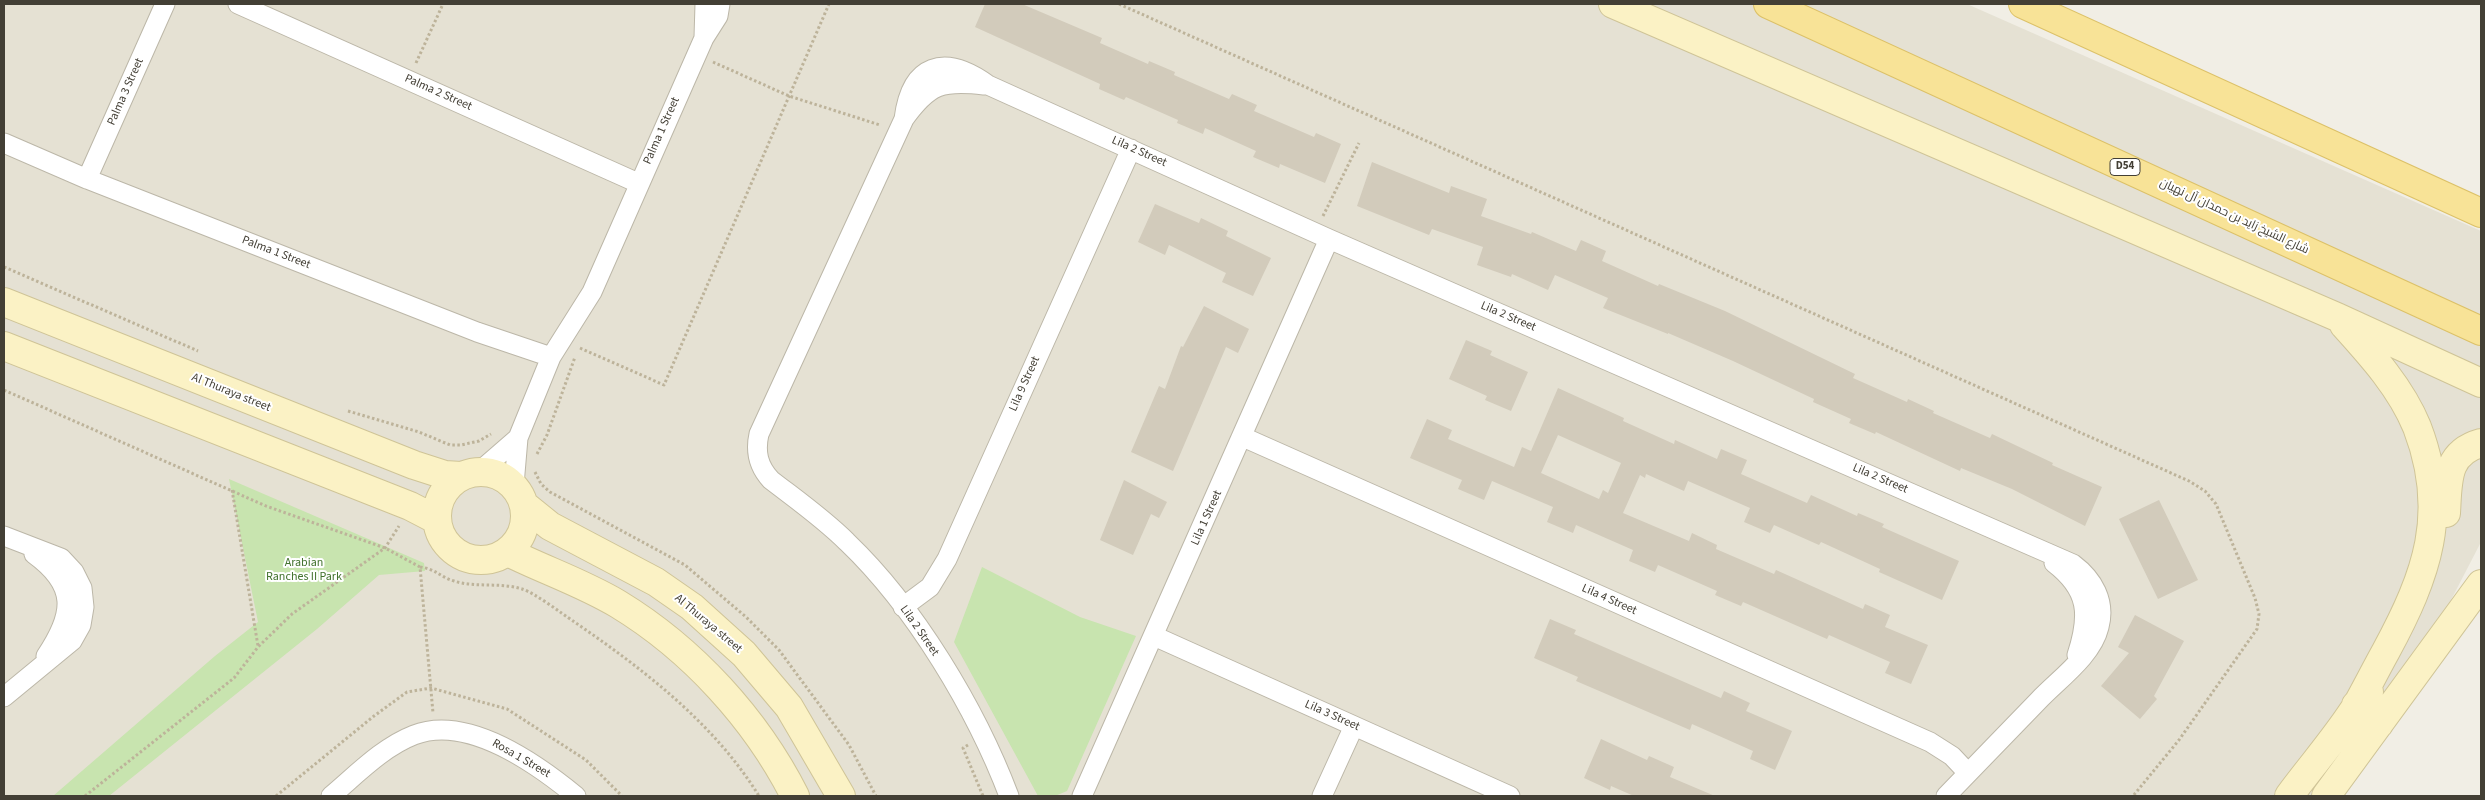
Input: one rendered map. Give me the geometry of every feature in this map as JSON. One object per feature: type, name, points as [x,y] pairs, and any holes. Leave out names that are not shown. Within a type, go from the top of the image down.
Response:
[{"type":"main road","name":"شارع الشيخ زايد بن حمدان آل نهيان","points":[[1768,4],[2481,331]]},
{"type":"main road","points":[[2023,4],[2481,213]]},
{"type":"street","name":"Palma 3 Street","points":[[86,179],[165,4]]},
{"type":"street","name":"Palma 2 Street","points":[[238,4],[638,183]]},
{"type":"street","name":"Palma 1 Street","points":[[700,46],[705,4]]},
{"type":"street","name":"Palma 1 Street","points":[[518,438],[551,357],[592,292],[638,183],[700,46],[718,16],[720,4]]},
{"type":"street","points":[[1613,4],[2337,317],[2481,383]]},
{"type":"street","name":"Lila 2 Street","points":[[1009,796],[984,737],[966,703],[903,607],[848,543],[771,480],[760,463],[757,444],[759,434],[770,414],[901,125],[921,96],[941,84],[952,82],[988,85],[1131,148],[1322,236],[2032,544],[2073,564],[2085,573],[2094,584],[2099,597],[2101,612],[2095,640],[1946,796]]},
{"type":"street","name":"Palma 1 Street","points":[[4,143],[86,179],[477,332],[551,357]]},
{"type":"street","name":"Lila 9 Street","points":[[903,607],[930,588],[943,566],[1131,148]]},
{"type":"street","name":"Lila 1 Street","points":[[1082,796],[1243,437],[1322,236]]},
{"type":"street","name":"Al Thuraya street","points":[[4,302],[426,469],[471,474]]},
{"type":"street","points":[[2337,317],[2389,378],[2404,402],[2425,452],[2433,507],[2428,553],[2418,588],[2356,706]]},
{"type":"street","points":[[4,346],[410,506],[437,520]]},
{"type":"street","name":"Lila 4 Street","points":[[1243,437],[1930,742],[1952,756],[1968,773]]},
{"type":"street","points":[[518,438],[519,495],[526,518],[524,531],[508,552],[494,559],[479,560],[463,557],[450,548],[441,535],[437,520],[438,506],[442,494],[450,484],[471,474],[518,438]]},
{"type":"street","points":[[2289,796],[2356,706],[2368,693],[2423,609],[2432,588],[2442,550],[2450,471],[2455,459],[2463,451],[2481,443]]},
{"type":"street","points":[[471,474],[493,473],[519,495]]},
{"type":"street","name":"Al Thuraya street","points":[[519,495],[550,526],[656,582],[692,607],[744,654],[789,707],[841,796]]},
{"type":"street","points":[[4,696],[72,640],[81,625],[84,607],[82,588],[74,572],[61,558],[45,550],[9,538]]},
{"type":"street","points":[[508,552],[618,604],[664,637],[714,681],[775,760],[795,796]]},
{"type":"street","points":[[2440,642],[2454,605],[2481,565]]},
{"type":"street","points":[[2326,796],[2481,584]]},
{"type":"street","name":"Lila 3 Street","points":[[1154,636],[1510,796]]},
{"type":"street","points":[[2356,706],[2380,724]]},
{"type":"street","points":[[1322,796],[1354,726]]},
{"type":"street","name":"Rosa 1 Street","points":[[331,796],[396,744],[415,734],[435,729],[484,739],[506,748],[546,772],[576,796]]},
{"type":"path","points":[[408,80],[442,4]]},
{"type":"path","points":[[579,347],[664,385],[829,4]]},
{"type":"path","points":[[1119,4],[2189,481],[2205,491],[2216,504],[2255,598],[2259,614],[2257,629],[2179,740],[2133,796]]},
{"type":"path","points":[[700,46],[789,96],[901,125]]},
{"type":"path","points":[[1322,236],[1359,143]]},
{"type":"path","points":[[536,456],[547,435],[583,339]]},
{"type":"path","points":[[4,390],[266,506],[385,548],[420,567],[432,568],[454,581],[522,589],[564,615],[620,654],[691,712],[745,773],[759,796]]},
{"type":"path","points":[[426,469],[436,439]]},
{"type":"path","points":[[232,490],[258,647]]},
{"type":"path","points":[[85,796],[234,678],[258,647],[292,614],[385,548],[410,506]]},
{"type":"path","points":[[420,567],[435,729]]},
{"type":"shaded area","points":[[4,4],[1967,4],[2481,231],[2481,542],[2437,627],[2319,796],[4,796]]},
{"type":"green space","name":"Arabian Ranches II Park","points":[[229,479],[424,563],[425,571],[379,575],[317,629],[109,796],[53,796],[215,656],[258,622]]},
{"type":"green space","points":[[982,567],[1080,617],[1136,636],[1067,791],[1055,796],[1038,796],[954,642]]},
{"type":"building","points":[[985,4],[1022,4],[1102,38],[1100,43],[1148,64],[1149,61],[1175,72],[1174,75],[1229,99],[1232,94],[1257,105],[1254,111],[1314,137],[1316,133],[1341,144],[1325,183],[1280,164],[1279,168],[1253,157],[1256,151],[1205,128],[1203,134],[1177,123],[1178,120],[1126,97],[1124,100],[1099,89],[1100,84],[975,27]]},
{"type":"building","points":[[1372,162],[1449,193],[1451,186],[1487,199],[1481,216],[1531,234],[1532,232],[1576,251],[1581,240],[1606,251],[1602,261],[1658,286],[1659,284],[1725,311],[1855,374],[1853,378],[1907,402],[1908,399],[1934,411],[1933,413],[1990,438],[1992,434],[2053,463],[2052,465],[2102,487],[2085,526],[2012,489],[1961,468],[1960,471],[1876,432],[1875,434],[1849,423],[1851,419],[1813,402],[1814,399],[1733,361],[1603,308],[1608,298],[1555,275],[1548,290],[1512,274],[1511,277],[1477,265],[1483,247],[1432,229],[1429,235],[1357,206]]},
{"type":"building","points":[[1155,204],[1199,223],[1201,218],[1228,231],[1226,236],[1271,258],[1253,296],[1222,282],[1226,273],[1169,245],[1165,255],[1138,242]]},
{"type":"building","points":[[1204,306],[1249,329],[1238,353],[1226,347],[1173,471],[1131,452],[1159,386],[1165,389],[1181,346],[1183,347]]},
{"type":"building","points":[[1466,340],[1492,351],[1490,355],[1528,372],[1511,411],[1485,400],[1487,396],[1449,379]]},
{"type":"building","points":[[1558,388],[1624,418],[1623,421],[1674,444],[1675,440],[1717,459],[1721,449],[1747,460],[1741,474],[1807,503],[1811,495],[1857,516],[1858,513],[1884,524],[1882,527],[1959,561],[1942,600],[1879,572],[1880,569],[1821,542],[1819,545],[1774,525],[1770,533],[1744,522],[1750,508],[1688,481],[1684,491],[1646,474],[1645,478],[1640,475],[1623,513],[1689,541],[1692,533],[1717,545],[1716,549],[1774,574],[1776,570],[1863,609],[1865,604],[1890,615],[1885,627],[1928,645],[1911,684],[1885,673],[1890,662],[1829,635],[1827,639],[1743,602],[1741,606],[1715,595],[1717,591],[1658,565],[1655,572],[1629,561],[1633,550],[1576,525],[1573,533],[1547,522],[1553,507],[1492,481],[1484,500],[1458,489],[1462,480],[1410,458],[1427,419],[1452,430],[1448,439],[1514,467],[1522,447],[1531,451]],"holes":[[[1558,435],[1621,463],[1608,493],[1603,490],[1599,499],[1541,473]]]},
{"type":"building","points":[[1124,480],[1167,502],[1159,518],[1151,514],[1133,555],[1100,540]]},
{"type":"building","points":[[2159,500],[2198,580],[2158,599],[2119,519]]},
{"type":"building","points":[[2135,615],[2184,641],[2154,696],[2157,699],[2140,719],[2101,686],[2129,653],[2118,647]]},
{"type":"building","points":[[1550,619],[1576,630],[1574,634],[1721,698],[1724,691],[1750,703],[1746,711],[1792,731],[1775,770],[1750,759],[1753,751],[1692,724],[1690,730],[1576,681],[1578,677],[1534,658]]},
{"type":"building","points":[[1601,739],[1647,760],[1649,756],[1674,767],[1670,777],[1715,796],[1634,796],[1611,786],[1610,790],[1584,778]]}]
